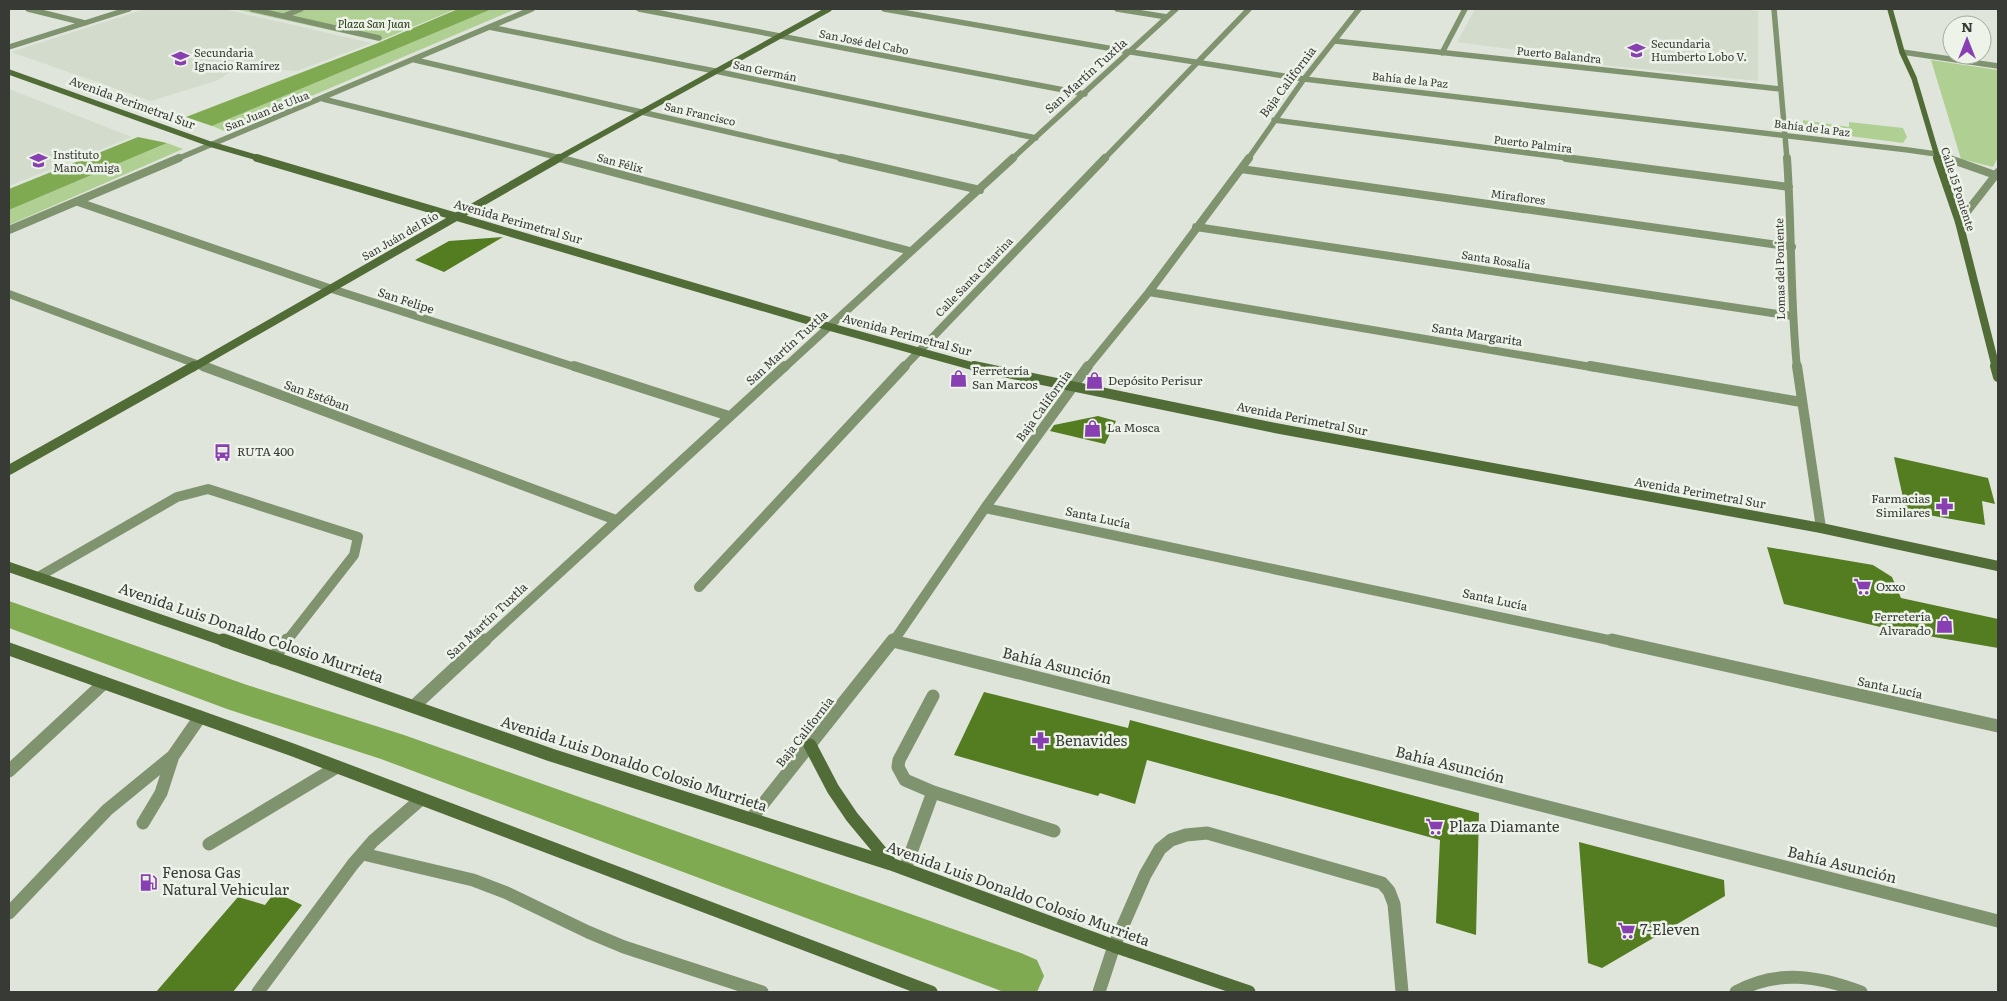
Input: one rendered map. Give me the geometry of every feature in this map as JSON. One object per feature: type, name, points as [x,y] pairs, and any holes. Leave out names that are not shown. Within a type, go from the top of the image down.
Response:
[{"type":"street","points":[[28,9],[85,23]]},
{"type":"street","points":[[9,47],[129,9]]},
{"type":"street","points":[[252,9],[379,38]]},
{"type":"street","points":[[284,16],[301,9]]},
{"type":"street","name":"San Juan de Ulua","points":[[9,230],[210,144],[323,99],[532,9]]},
{"type":"street","name":"San José del Cabo","points":[[639,9],[1085,94]]},
{"type":"street","name":"San Juán del Río","points":[[9,470],[332,289],[559,158],[829,9]]},
{"type":"street","name":"Bahía de la Paz","points":[[884,9],[1131,52],[1304,78],[1936,154],[1998,174]]},
{"type":"street","points":[[1117,9],[1167,17]]},
{"type":"street","name":"San Martín Tuxtla","points":[[414,706],[1176,9]]},
{"type":"street","name":"Calle Santa Catarina","points":[[699,587],[919,351],[1249,9]]},
{"type":"street","name":"Baja California","points":[[751,819],[893,641],[984,508],[1072,386],[1148,292],[1241,169],[1304,78],[1335,41],[1358,9]]},
{"type":"street","points":[[1442,53],[1466,9]]},
{"type":"street","name":"Lomas del Poniente","points":[[1774,9],[1789,187],[1792,247],[1792,316],[1801,402],[1821,528]]},
{"type":"street","name":"Calle 15 Poniente","points":[[1890,9],[1902,52],[1914,78],[1936,154],[1959,222],[1998,377]]},
{"type":"street","name":"San Germán","points":[[489,27],[714,71],[1036,138]]},
{"type":"street","name":"Puerto Balandra","points":[[1335,41],[1781,89]]},
{"type":"street","points":[[1902,52],[1998,66]]},
{"type":"street","name":"San Francisco","points":[[414,60],[644,111],[980,190]]},
{"type":"street","name":"Avenida Perimetral Sur","points":[[9,72],[210,144],[830,327],[991,371],[1275,428],[1821,528],[1998,566]]},
{"type":"street","name":"San Félix","points":[[323,99],[559,158],[910,251]]},
{"type":"street","name":"Puerto Palmira","points":[[1274,120],[1789,187]]},
{"type":"street","name":"Miraflores","points":[[1241,169],[1792,247]]},
{"type":"street","points":[[1959,222],[1998,174]]},
{"type":"street","name":"San Felipe","points":[[78,202],[332,289],[729,416]]},
{"type":"street","name":"Santa Rosalía","points":[[1196,227],[1792,316]]},
{"type":"street","name":"Santa Margarita","points":[[1148,292],[1801,402]]},
{"type":"street","name":"San Estéban","points":[[9,294],[616,520]]},
{"type":"street","points":[[38,577],[177,497],[208,489],[358,536],[354,555],[273,658]]},
{"type":"street","name":"Santa Lucía","points":[[984,508],[1552,626],[1998,726]]},
{"type":"street","name":"Avenida Luis Donaldo Colosio Murrieta","points":[[9,567],[551,755],[892,864],[1114,946],[1249,992]]},
{"type":"street","name":"Bahía Asunción","points":[[893,641],[1998,921]]},
{"type":"street","points":[[9,649],[338,767],[420,800],[931,992]]},
{"type":"street","points":[[9,771],[104,684]]},
{"type":"street","points":[[933,696],[899,760],[898,767],[905,780],[933,792],[1054,831]]},
{"type":"street","points":[[9,913],[107,810],[173,756],[200,717]]},
{"type":"street","points":[[810,745],[833,789],[852,816],[892,864]]},
{"type":"street","points":[[143,823],[161,793],[173,756]]},
{"type":"street","points":[[208,844],[338,767]]},
{"type":"street","points":[[905,869],[933,792]]},
{"type":"street","points":[[258,992],[362,854],[420,800]]},
{"type":"street","points":[[1099,992],[1114,946],[1154,859],[1164,844],[1184,835],[1207,833],[1379,881],[1387,886],[1394,904],[1402,992]]},
{"type":"street","points":[[362,854],[418,865],[474,881],[538,907],[603,939],[674,965],[762,992]]},
{"type":"street","points":[[1736,992],[1747,985],[1790,975],[1846,985],[1862,992]]},
{"type":"shaded area","name":"Secundaria Ignacio Ramírez","points":[[145,9],[223,9],[372,43],[297,71],[239,67],[216,81],[151,101],[11,52]]},
{"type":"shaded area","points":[[458,9],[492,9],[212,126],[186,117],[378,43]]},
{"type":"shaded area","name":"Secundaria Humberto Lobo V.","points":[[1475,9],[1743,9],[1758,11],[1758,81],[1592,64],[1577,58],[1457,42]]},
{"type":"shaded area","name":"Instituto Mano Amiga","points":[[9,89],[132,137],[9,186]]},
{"type":"shaded area","points":[[138,137],[167,143],[9,210],[9,189]]},
{"type":"green space","name":"Plaza San Juan","points":[[235,9],[456,9],[379,41]]},
{"type":"green space","points":[[492,9],[516,9],[227,132],[212,126]]},
{"type":"green space","points":[[1931,60],[1942,62],[1942,65],[1964,65],[1998,70],[1998,157],[1993,167],[1961,159]]},
{"type":"green space","points":[[1803,120],[1849,127],[1849,122],[1903,128],[1907,137],[1903,143],[1811,131],[1803,127]]},
{"type":"green space","points":[[167,143],[183,149],[9,225],[9,210]]},
{"type":"building","points":[[503,237],[444,272],[415,260],[449,241]]},
{"type":"building","name":"La Mosca","points":[[1098,416],[1116,421],[1105,444],[1050,431],[1054,425]]},
{"type":"building","points":[[1894,457],[1988,478],[1995,504],[1982,501],[1985,525],[1906,511]]},
{"type":"building","points":[[1767,547],[1873,565],[1892,577],[1901,598],[1998,619],[1998,648],[1893,630],[1784,604]]},
{"type":"building","name":"Plaza Diamante","points":[[984,692],[1128,728],[1130,720],[1479,813],[1476,935],[1436,923],[1440,840],[1147,760],[1135,804],[1100,793],[1098,796],[954,755]]},
{"type":"building","name":"7-Eleven","points":[[1579,842],[1724,880],[1725,896],[1602,968],[1588,963]]},
{"type":"building","points":[[275,892],[302,905],[233,992],[156,992],[238,897],[265,905]]},
{"type":"waterway","points":[[9,614],[240,698],[390,746],[1021,976]]},
{"type":"place","name":"Secundaria Humberto Lobo V.","points":[[1637,50]]},
{"type":"place","name":"Secundaria Ignacio Ramírez","points":[[180,59]]},
{"type":"place","name":"Instituto Mano Amiga","points":[[39,161]]},
{"type":"place","name":"Ferretería San Marcos","points":[[958,378]]},
{"type":"place","name":"Depósito Perisur","points":[[1094,381]]},
{"type":"place","name":"La Mosca","points":[[1093,428]]},
{"type":"place","name":"RUTA 400","points":[[223,452]]},
{"type":"place","name":"Farmacias Similares","points":[[1944,506]]},
{"type":"place","name":"Oxxo","points":[[1862,587]]},
{"type":"place","name":"Ferretería Alvarado","points":[[1945,624]]},
{"type":"place","name":"Benavides","points":[[1041,741]]},
{"type":"place","name":"Plaza Diamante","points":[[1435,827]]},
{"type":"place","name":"Fenosa Gas Natural Vehicular","points":[[148,882]]},
{"type":"place","name":"7-Eleven","points":[[1626,930]]}]
